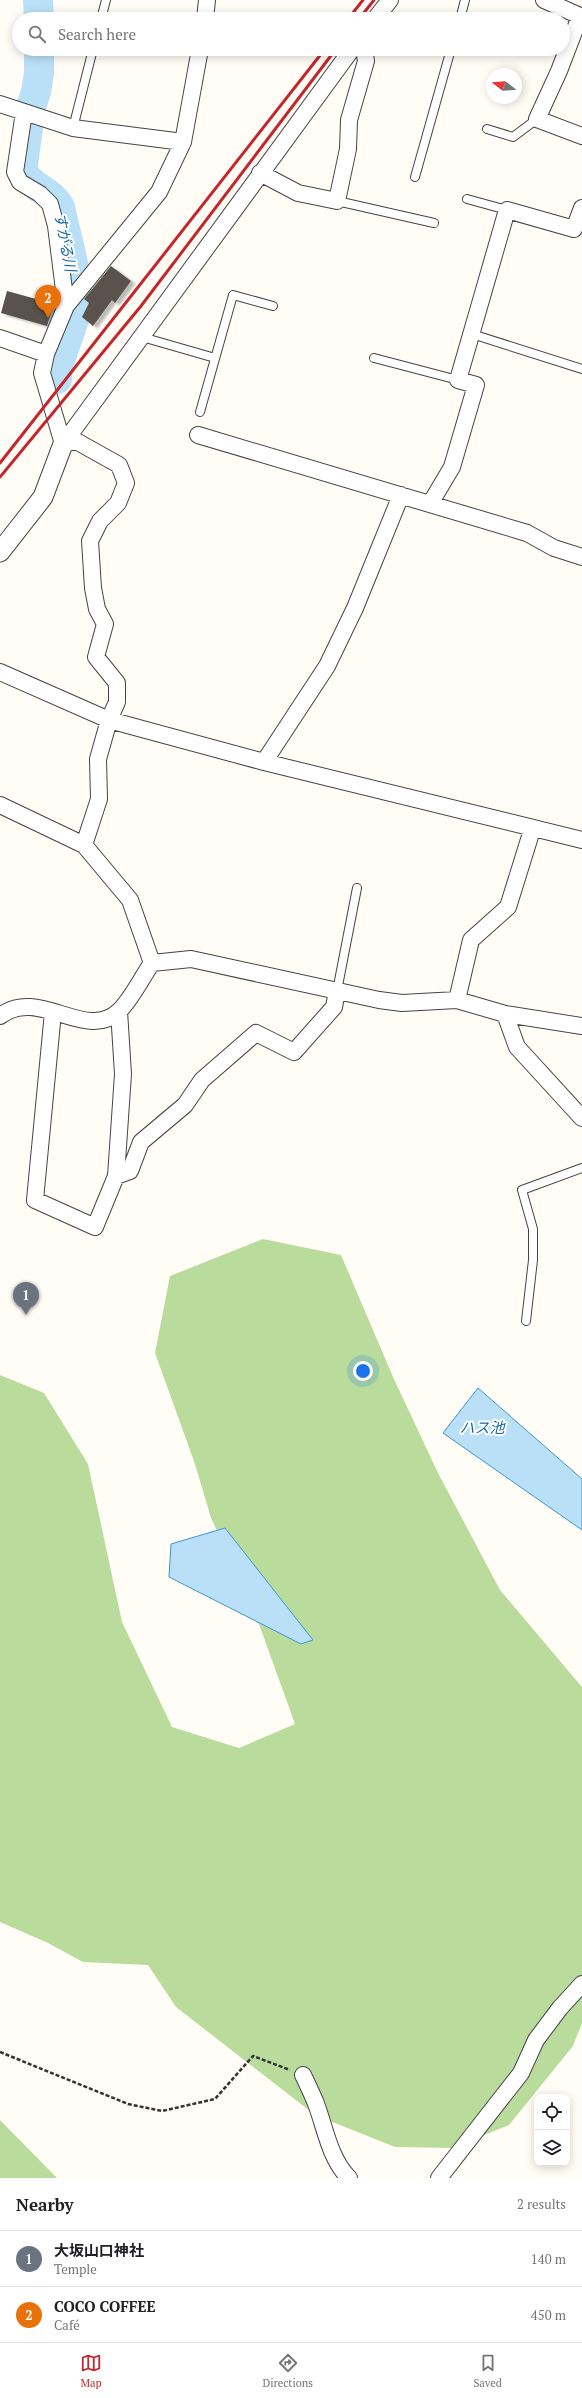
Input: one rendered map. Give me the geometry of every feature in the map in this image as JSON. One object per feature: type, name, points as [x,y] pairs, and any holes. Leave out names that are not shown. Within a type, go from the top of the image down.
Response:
[{"type":"street","points":[[206,12],[207,0]]},
{"type":"street","points":[[381,12],[390,0]]},
{"type":"street","points":[[544,0],[563,4],[581,17],[570,44]]},
{"type":"street","points":[[63,444],[42,373],[46,354],[74,297],[159,192],[183,142],[199,56]]},
{"type":"street","points":[[0,552],[43,497],[63,444],[347,56]]},
{"type":"street","points":[[260,173],[298,192],[336,201],[348,149],[349,120],[366,61],[365,56]]},
{"type":"street","points":[[565,56],[537,119],[582,136]]},
{"type":"street","points":[[0,104],[73,128],[183,142]]},
{"type":"street","points":[[29,113],[15,172],[20,182],[40,194],[50,204],[74,297]]},
{"type":"street","points":[[430,504],[452,467],[476,385],[458,380],[507,210],[574,229],[582,208]]},
{"type":"street","points":[[0,338],[46,354]]},
{"type":"street","points":[[198,435],[527,533],[554,548],[582,557]]},
{"type":"street","points":[[63,444],[76,441],[119,465],[126,483],[118,503],[100,521],[90,541],[93,588],[97,609],[105,624],[96,658],[117,683],[117,702],[109,720],[98,759],[99,799],[84,845]]},
{"type":"street","points":[[264,762],[327,666],[355,608],[401,495]]},
{"type":"street","points":[[0,672],[109,720],[264,762],[532,830],[582,840]]},
{"type":"street","points":[[0,805],[84,845],[130,900],[152,963]]},
{"type":"street","points":[[457,1000],[471,940],[508,907],[532,830]]},
{"type":"street","points":[[152,963],[191,960],[402,1003],[457,1000],[505,1014],[582,1026]]},
{"type":"street","points":[[0,1016],[9,1009],[22,1006],[35,1006],[74,1019],[103,1020],[119,1011],[152,963]]},
{"type":"street","points":[[116,1176],[130,1171],[141,1142],[185,1105],[202,1080],[256,1033],[294,1052],[334,1007],[338,991]]},
{"type":"street","points":[[53,1012],[36,1200],[95,1227],[116,1176],[123,1074],[119,1011]]},
{"type":"street","points":[[505,1014],[517,1047],[582,1118]]},
{"type":"street","points":[[439,2178],[521,2073],[536,2040],[560,2008],[582,1984]]},
{"type":"street","points":[[303,2075],[315,2100],[331,2149],[343,2172],[349,2178]]},
{"type":"lane","points":[[103,12],[106,0]]},
{"type":"lane","points":[[462,12],[465,0]]},
{"type":"lane","points":[[73,128],[91,56]]},
{"type":"lane","points":[[415,177],[449,56]]},
{"type":"lane","points":[[487,129],[513,137],[537,119]]},
{"type":"lane","points":[[467,199],[507,210]]},
{"type":"lane","points":[[336,201],[434,223]]},
{"type":"lane","points":[[200,412],[233,295],[273,306]]},
{"type":"lane","points":[[472,334],[582,369]]},
{"type":"lane","points":[[142,337],[215,358]]},
{"type":"lane","points":[[374,358],[458,380]]},
{"type":"lane","points":[[338,991],[357,888]]},
{"type":"lane","points":[[526,1321],[533,1260],[533,1229],[522,1190],[582,1168]]},
{"type":"path","points":[[0,2052],[128,2104],[162,2111],[215,2099],[254,2056],[303,2075]]},
{"type":"green space","points":[[263,1239],[341,1255],[393,1377],[438,1473],[500,1590],[582,1687],[582,2023],[573,2046],[509,2125],[452,2148],[395,2147],[315,2115],[176,2007],[148,1965],[83,1962],[48,1943],[0,1922],[0,1375],[44,1393],[88,1464],[122,1622],[172,1727],[239,1748],[295,1724],[255,1613],[211,1518],[195,1464],[155,1353],[170,1276]]},
{"type":"green space","points":[[0,2120],[57,2178],[0,2178]]},
{"type":"water","name":"ハス池","points":[[478,1388],[582,1479],[582,1530],[443,1433]]},
{"type":"water","points":[[225,1528],[313,1640],[301,1644],[169,1577],[171,1544]]},
{"type":"building","points":[[111,266],[131,281],[115,303],[112,300],[93,326],[82,317],[89,303],[84,299]]},
{"type":"building","points":[[7,291],[54,304],[47,326],[1,313]]},
{"type":"waterway","name":"すがる川","points":[[38,0],[39,12]]},
{"type":"waterway","name":"すがる川","points":[[39,56],[39,73],[36,92],[31,107],[22,171],[30,181],[52,197],[60,207],[74,270],[77,295],[77,305],[73,324],[60,360],[57,379]]},
{"type":"railway","points":[[354,12],[363,0]]},
{"type":"railway","points":[[365,12],[374,0]]},
{"type":"railway","points":[[0,463],[320,56]]},
{"type":"railway","points":[[0,477],[141,306],[331,56]]},
{"type":"place","name":"COCO COFFEE","points":[[48,318]]},
{"type":"place","name":"大坂山口神社","points":[[26,1315]]}]
